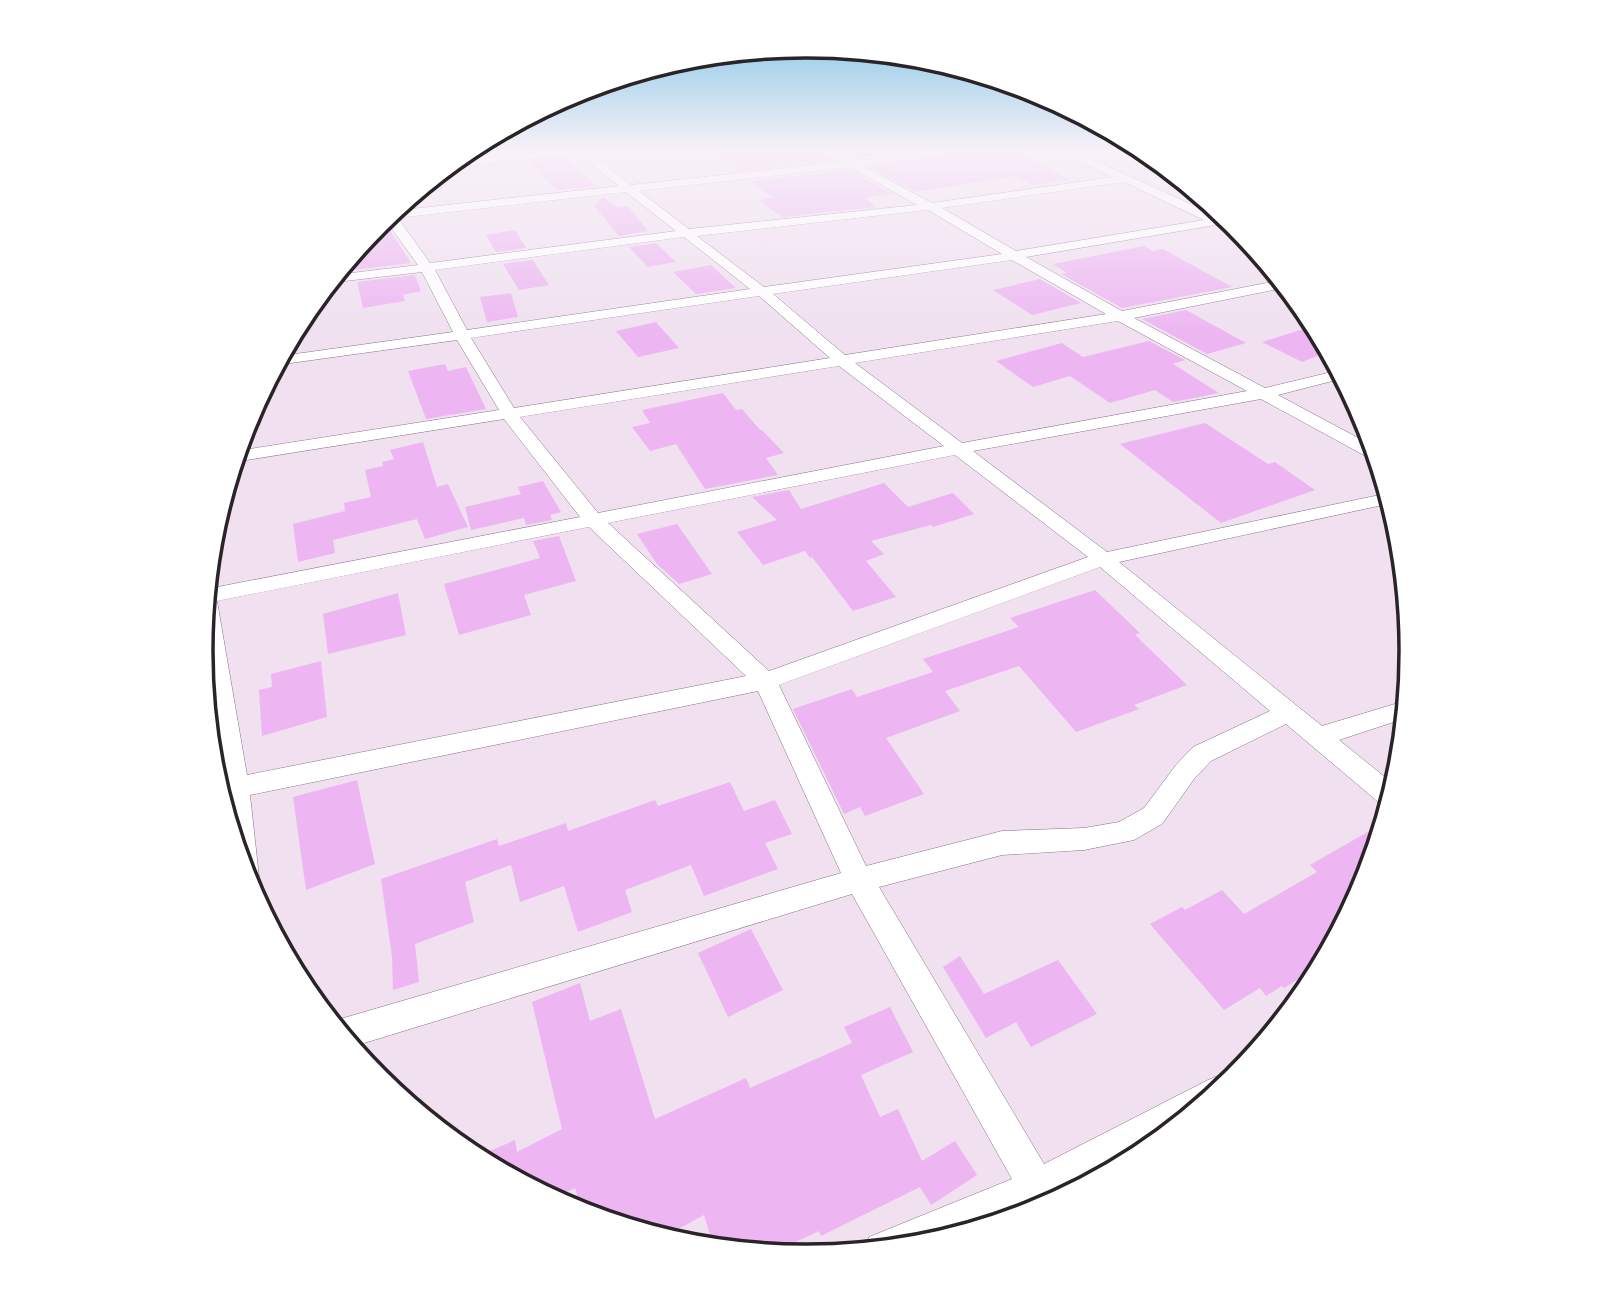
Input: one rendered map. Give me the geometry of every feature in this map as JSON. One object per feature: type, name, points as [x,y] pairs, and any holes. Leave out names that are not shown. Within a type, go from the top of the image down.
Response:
[{"type":"street","points":[[660,213],[763,293],[843,361],[1103,559],[1383,791]]},
{"type":"street","points":[[344,279],[688,233],[874,213]]},
{"type":"street","points":[[939,213],[969,228],[1012,257],[1364,448]]},
{"type":"street","points":[[290,359],[1012,257],[1215,222]]},
{"type":"street","points":[[395,224],[428,268],[462,335],[510,415],[592,519],[765,681],[859,880],[1042,1196]]},
{"type":"street","points":[[246,455],[1121,316],[1275,286]]},
{"type":"street","points":[[216,594],[957,449],[1265,393],[1332,376]]},
{"type":"street","points":[[229,789],[765,681],[1103,559],[1380,500]]},
{"type":"street","points":[[213,663],[225,772]]},
{"type":"street","points":[[1317,737],[1397,712]]},
{"type":"street","points":[[350,1031],[859,880],[1002,843],[1084,839],[1124,832],[1153,816],[1185,772],[1202,754],[1288,713]]},
{"type":"street","points":[[947,1228],[1042,1196],[1170,1121]]},
{"type":"building","points":[[600,213],[633,213],[648,231],[619,236]]},
{"type":"building","points":[[776,213],[821,213],[782,217]]},
{"type":"building","points":[[389,230],[411,263],[355,270],[360,260]]},
{"type":"building","points":[[515,230],[526,248],[496,252],[486,235]]},
{"type":"building","points":[[656,243],[676,262],[648,267],[629,247]]},
{"type":"building","points":[[1144,246],[1153,251],[1163,249],[1232,287],[1122,308],[1061,274],[1067,273],[1053,264]]},
{"type":"building","points":[[533,260],[549,285],[519,290],[503,264]]},
{"type":"building","points":[[711,265],[736,288],[696,294],[673,272]]},
{"type":"building","points":[[415,275],[421,291],[403,295],[405,301],[363,308],[357,282]]},
{"type":"building","points":[[1040,279],[1081,303],[1032,315],[993,290]]},
{"type":"building","points":[[511,293],[518,317],[487,322],[480,297]]},
{"type":"building","points":[[1186,310],[1246,343],[1207,354],[1142,319]]},
{"type":"building","points":[[656,322],[679,348],[638,357],[616,331]]},
{"type":"building","points":[[1304,329],[1321,355],[1302,362],[1262,342]]},
{"type":"building","points":[[1149,341],[1185,360],[1173,364],[1219,393],[1173,402],[1155,390],[1110,403],[1070,376],[1033,387],[996,361],[1062,343],[1083,357]]},
{"type":"building","points":[[445,364],[448,371],[466,367],[486,409],[426,419],[408,371]]},
{"type":"building","points":[[723,393],[736,410],[742,409],[784,453],[766,458],[778,475],[705,489],[676,444],[650,451],[632,427],[650,423],[642,410]]},
{"type":"building","points":[[1205,423],[1268,464],[1275,462],[1315,490],[1221,523],[1120,444]]},
{"type":"building","points":[[423,442],[437,487],[448,484],[468,527],[425,539],[417,519],[333,540],[335,553],[298,562],[293,524],[345,511],[344,503],[371,497],[365,470],[383,466],[382,462],[394,459],[390,450]]},
{"type":"building","points":[[543,481],[561,512],[550,515],[552,520],[526,525],[524,518],[471,530],[465,507],[521,494],[518,487]]},
{"type":"building","points":[[884,483],[908,507],[953,493],[974,514],[933,527],[931,525],[871,541],[884,554],[866,561],[896,597],[853,611],[805,551],[763,565],[737,532],[777,520],[752,497],[789,490],[801,509]]},
{"type":"building","points":[[677,524],[712,574],[679,584],[657,564],[637,534]]},
{"type":"building","points":[[559,536],[576,581],[524,595],[531,615],[459,635],[444,584],[540,558],[533,541]]},
{"type":"building","points":[[1095,590],[1140,633],[1135,635],[1187,685],[1134,705],[1139,709],[1076,732],[1019,666],[945,691],[960,711],[886,738],[924,794],[865,816],[860,807],[844,814],[793,709],[852,689],[857,697],[933,672],[923,659],[1019,627],[1010,618]]},
{"type":"building","points":[[398,593],[406,635],[328,654],[323,614]]},
{"type":"building","points":[[321,661],[327,717],[262,736],[259,690],[272,687],[271,674]]},
{"type":"building","points":[[357,780],[375,864],[306,890],[293,797]]},
{"type":"building","points":[[730,782],[744,811],[775,800],[792,834],[765,843],[778,869],[704,896],[691,865],[625,890],[632,912],[578,932],[564,886],[520,902],[511,865],[465,882],[474,922],[415,944],[419,982],[393,990],[392,957],[381,879],[497,839],[499,846],[566,823],[568,831],[655,800],[658,806]]},
{"type":"building","points":[[1373,829],[1339,914],[1303,976],[1266,996],[1260,988],[1224,1010],[1150,924],[1182,907],[1185,910],[1222,890],[1244,914],[1317,872],[1310,865]]},
{"type":"building","points":[[751,929],[783,990],[728,1017],[698,953]]},
{"type":"building","points":[[960,956],[984,994],[1058,960],[1097,1014],[1031,1047],[1016,1022],[986,1038],[943,967]]},
{"type":"building","points":[[580,983],[590,1021],[621,1009],[655,1119],[746,1078],[750,1088],[852,1043],[844,1027],[890,1007],[913,1052],[861,1075],[880,1117],[898,1109],[922,1161],[955,1141],[977,1175],[931,1205],[920,1187],[821,1236],[819,1231],[790,1245],[711,1237],[704,1215],[676,1230],[616,1214],[579,1200],[575,1188],[564,1193],[488,1152],[515,1140],[517,1152],[562,1129],[532,1002]]}]
